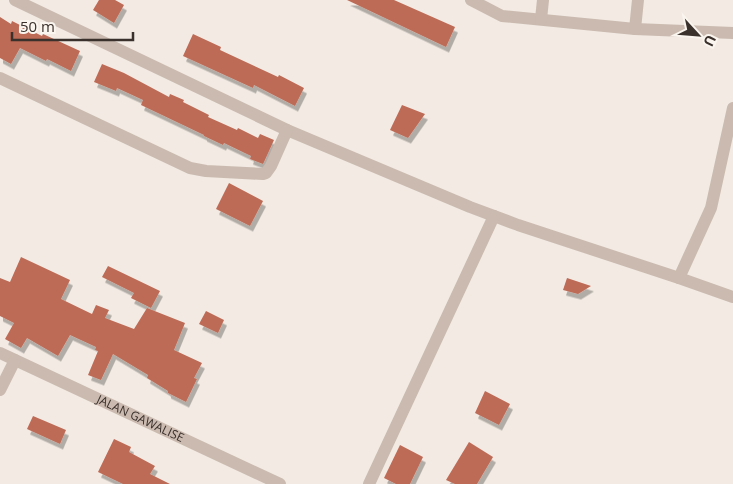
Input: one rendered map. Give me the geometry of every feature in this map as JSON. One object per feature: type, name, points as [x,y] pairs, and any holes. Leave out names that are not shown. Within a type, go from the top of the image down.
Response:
[{"type":"street","points":[[15,0],[287,130],[494,216],[733,297]]},
{"type":"street","points":[[471,0],[502,16],[635,29],[733,33]]},
{"type":"street","points":[[541,19],[542,0]]},
{"type":"street","points":[[635,29],[638,0]]},
{"type":"street","points":[[0,78],[190,168],[206,171],[266,173],[287,130]]},
{"type":"street","points":[[679,278],[711,208],[733,108]]},
{"type":"street","points":[[370,484],[494,216]]},
{"type":"street","name":"JALAN GAWALISE","points":[[0,353],[280,484]]},
{"type":"street","points":[[0,390],[15,360]]},
{"type":"building","points":[[99,0],[115,0],[124,5],[114,23],[93,10]]},
{"type":"building","points":[[347,0],[394,0],[455,27],[446,47]]},
{"type":"building","points":[[0,17],[11,24],[12,21],[42,36],[43,34],[80,51],[71,71],[20,48],[11,64],[0,58]]},
{"type":"building","points":[[193,34],[221,47],[220,50],[278,77],[279,75],[304,88],[295,106],[254,85],[253,88],[183,56]]},
{"type":"building","points":[[102,64],[124,73],[169,97],[170,94],[184,100],[183,102],[209,115],[208,117],[237,130],[238,128],[258,138],[260,134],[274,140],[263,164],[250,159],[251,156],[224,143],[223,145],[141,105],[143,100],[117,88],[116,91],[94,82]]},
{"type":"building","points":[[402,105],[425,114],[408,138],[390,130]]},
{"type":"building","points":[[229,183],[263,201],[250,226],[216,209]]},
{"type":"building","points":[[21,257],[70,280],[61,299],[92,314],[96,305],[109,310],[105,318],[134,329],[147,308],[185,323],[174,350],[202,363],[194,378],[197,379],[186,402],[168,393],[168,391],[147,378],[148,375],[113,354],[101,380],[88,375],[98,351],[95,350],[96,347],[70,335],[58,356],[27,338],[21,348],[5,339],[14,323],[0,316],[0,278],[10,282]]},
{"type":"building","points":[[108,266],[160,291],[151,308],[131,298],[134,293],[102,277]]},
{"type":"building","points":[[567,278],[591,286],[578,294],[563,290]]},
{"type":"building","points":[[206,311],[224,320],[218,333],[199,324]]},
{"type":"building","points":[[485,391],[510,404],[499,425],[475,413]]},
{"type":"building","points":[[33,416],[66,430],[60,444],[27,429]]},
{"type":"building","points":[[114,439],[131,447],[129,452],[155,466],[150,474],[170,484],[123,484],[98,472]]},
{"type":"building","points":[[469,442],[493,457],[477,484],[455,484],[446,480]]},
{"type":"building","points":[[400,445],[423,457],[410,484],[396,484],[384,478]]}]
